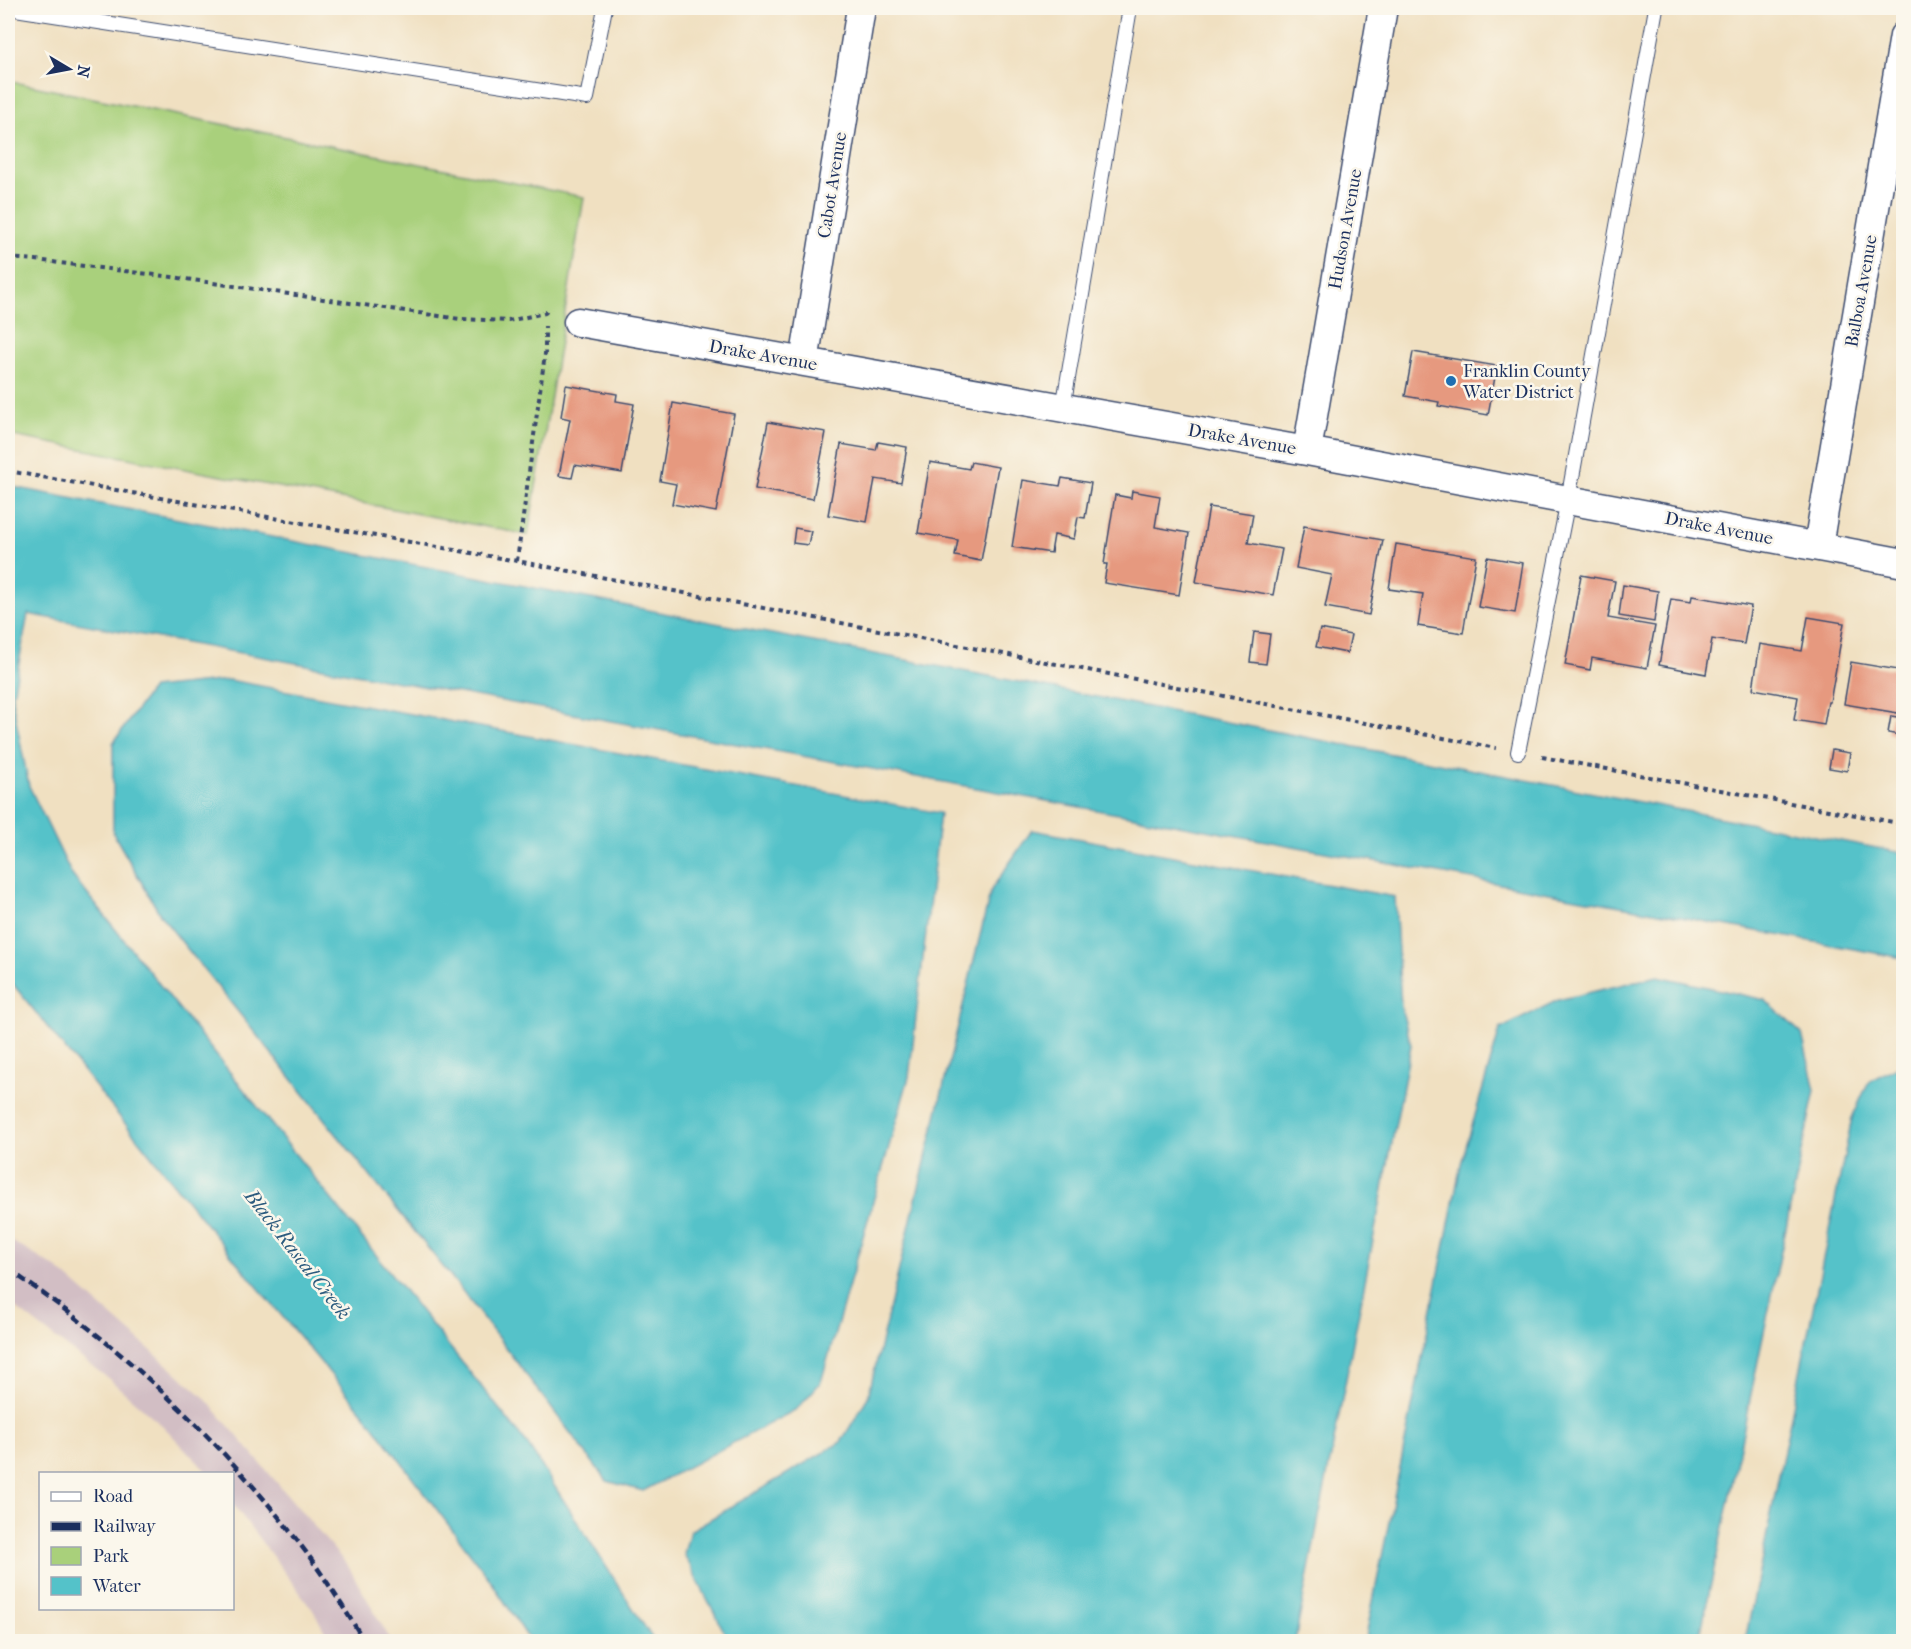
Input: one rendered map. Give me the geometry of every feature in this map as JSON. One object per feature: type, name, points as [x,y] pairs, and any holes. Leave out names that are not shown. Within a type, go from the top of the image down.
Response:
[{"type":"street","name":"Cabot Avenue","points":[[804,362],[861,8]]},
{"type":"street","name":"Hudson Avenue","points":[[1307,451],[1383,8]]},
{"type":"street","name":"Balboa Avenue","points":[[1818,546],[1904,36]]},
{"type":"street","name":"Drake Avenue","points":[[579,322],[1307,451],[1904,563]]},
{"type":"lane","points":[[9,8],[587,98],[605,8]]},
{"type":"lane","points":[[1063,408],[1130,8]]},
{"type":"lane","points":[[1518,752],[1568,500],[1656,8]]},
{"type":"path","points":[[8,258],[172,277],[460,319],[508,321],[545,313],[558,300],[567,299],[576,307],[579,322]]},
{"type":"path","points":[[517,561],[545,354],[545,313]]},
{"type":"path","points":[[8,471],[517,561],[1904,824]]},
{"type":"shaded area","points":[[8,1239],[58,1269],[204,1397],[348,1566],[391,1641],[330,1641],[313,1610],[234,1505],[234,1472],[207,1472],[164,1427],[109,1379],[8,1302]]},
{"type":"green space","points":[[8,81],[584,197],[528,535],[8,435]]},
{"type":"water","name":"Black Rascal Creek","points":[[8,486],[1903,853],[1903,958],[28,614],[12,700],[29,786],[72,875],[528,1445],[654,1641],[530,1641],[491,1581],[370,1421],[235,1260],[8,978]]},
{"type":"water","points":[[229,680],[940,813],[909,1077],[821,1382],[797,1409],[643,1491],[607,1481],[461,1289],[161,916],[113,833],[113,743],[152,688]]},
{"type":"water","points":[[1032,830],[1395,897],[1401,1007],[1411,1045],[1295,1641],[729,1641],[684,1554],[690,1531],[841,1442],[868,1397],[991,890]]},
{"type":"water","points":[[1658,976],[1765,1000],[1802,1034],[1815,1090],[1699,1641],[1365,1641],[1461,1164],[1500,1029],[1558,1000]]},
{"type":"water","points":[[1903,1064],[1903,1641],[1745,1641],[1852,1118],[1869,1081]]},
{"type":"building","name":"Franklin County Water District","points":[[1413,352],[1497,366],[1488,415],[1438,406],[1439,402],[1405,396]]},
{"type":"building","points":[[566,385],[617,394],[616,401],[634,404],[622,473],[575,465],[572,478],[559,476],[570,419],[561,417]]},
{"type":"building","points":[[673,403],[734,414],[716,512],[672,504],[676,484],[660,481]]},
{"type":"building","points":[[768,422],[826,432],[813,499],[755,489]]},
{"type":"building","points":[[878,442],[907,447],[901,483],[875,479],[867,522],[828,515],[841,444],[876,450]]},
{"type":"building","points":[[930,462],[969,469],[971,462],[998,467],[981,561],[955,556],[958,540],[918,533]]},
{"type":"building","points":[[1062,478],[1091,483],[1085,518],[1078,517],[1074,539],[1054,535],[1051,553],[1012,547],[1023,480],[1060,486]]},
{"type":"building","points":[[1132,491],[1160,496],[1155,527],[1189,533],[1179,595],[1104,583],[1107,564],[1104,564],[1115,495],[1131,498]]},
{"type":"building","points":[[1209,507],[1253,514],[1248,543],[1282,549],[1273,595],[1196,582]]},
{"type":"building","points":[[1304,526],[1383,540],[1369,615],[1325,607],[1332,575],[1296,568]]},
{"type":"building","points":[[795,528],[811,531],[808,545],[793,543]]},
{"type":"building","points":[[1396,544],[1476,557],[1463,633],[1418,626],[1423,594],[1389,589]]},
{"type":"building","points":[[1487,557],[1523,563],[1515,613],[1478,607]]},
{"type":"building","points":[[1581,575],[1615,581],[1608,618],[1655,626],[1647,668],[1592,658],[1590,670],[1565,665]]},
{"type":"building","points":[[1623,585],[1658,591],[1654,622],[1619,616]]},
{"type":"building","points":[[1692,596],[1751,606],[1744,644],[1712,639],[1706,674],[1659,665],[1671,599],[1691,602]]},
{"type":"building","points":[[1808,617],[1844,623],[1824,725],[1794,720],[1798,697],[1753,689],[1760,644],[1802,651]]},
{"type":"building","points":[[1320,629],[1351,635],[1347,653],[1316,647]]},
{"type":"building","points":[[1254,632],[1270,634],[1266,664],[1250,662]]},
{"type":"building","points":[[1902,644],[1904,714],[1844,704],[1851,662],[1898,670]]},
{"type":"building","points":[[1891,716],[1904,718],[1904,736],[1888,733]]},
{"type":"building","points":[[1832,750],[1850,753],[1847,771],[1829,768]]},
{"type":"railway","points":[[8,1269],[49,1298],[126,1359],[198,1427],[265,1500],[296,1539],[365,1642]]},
{"type":"place","name":"Franklin County Water District","points":[[1451,381]]}]
